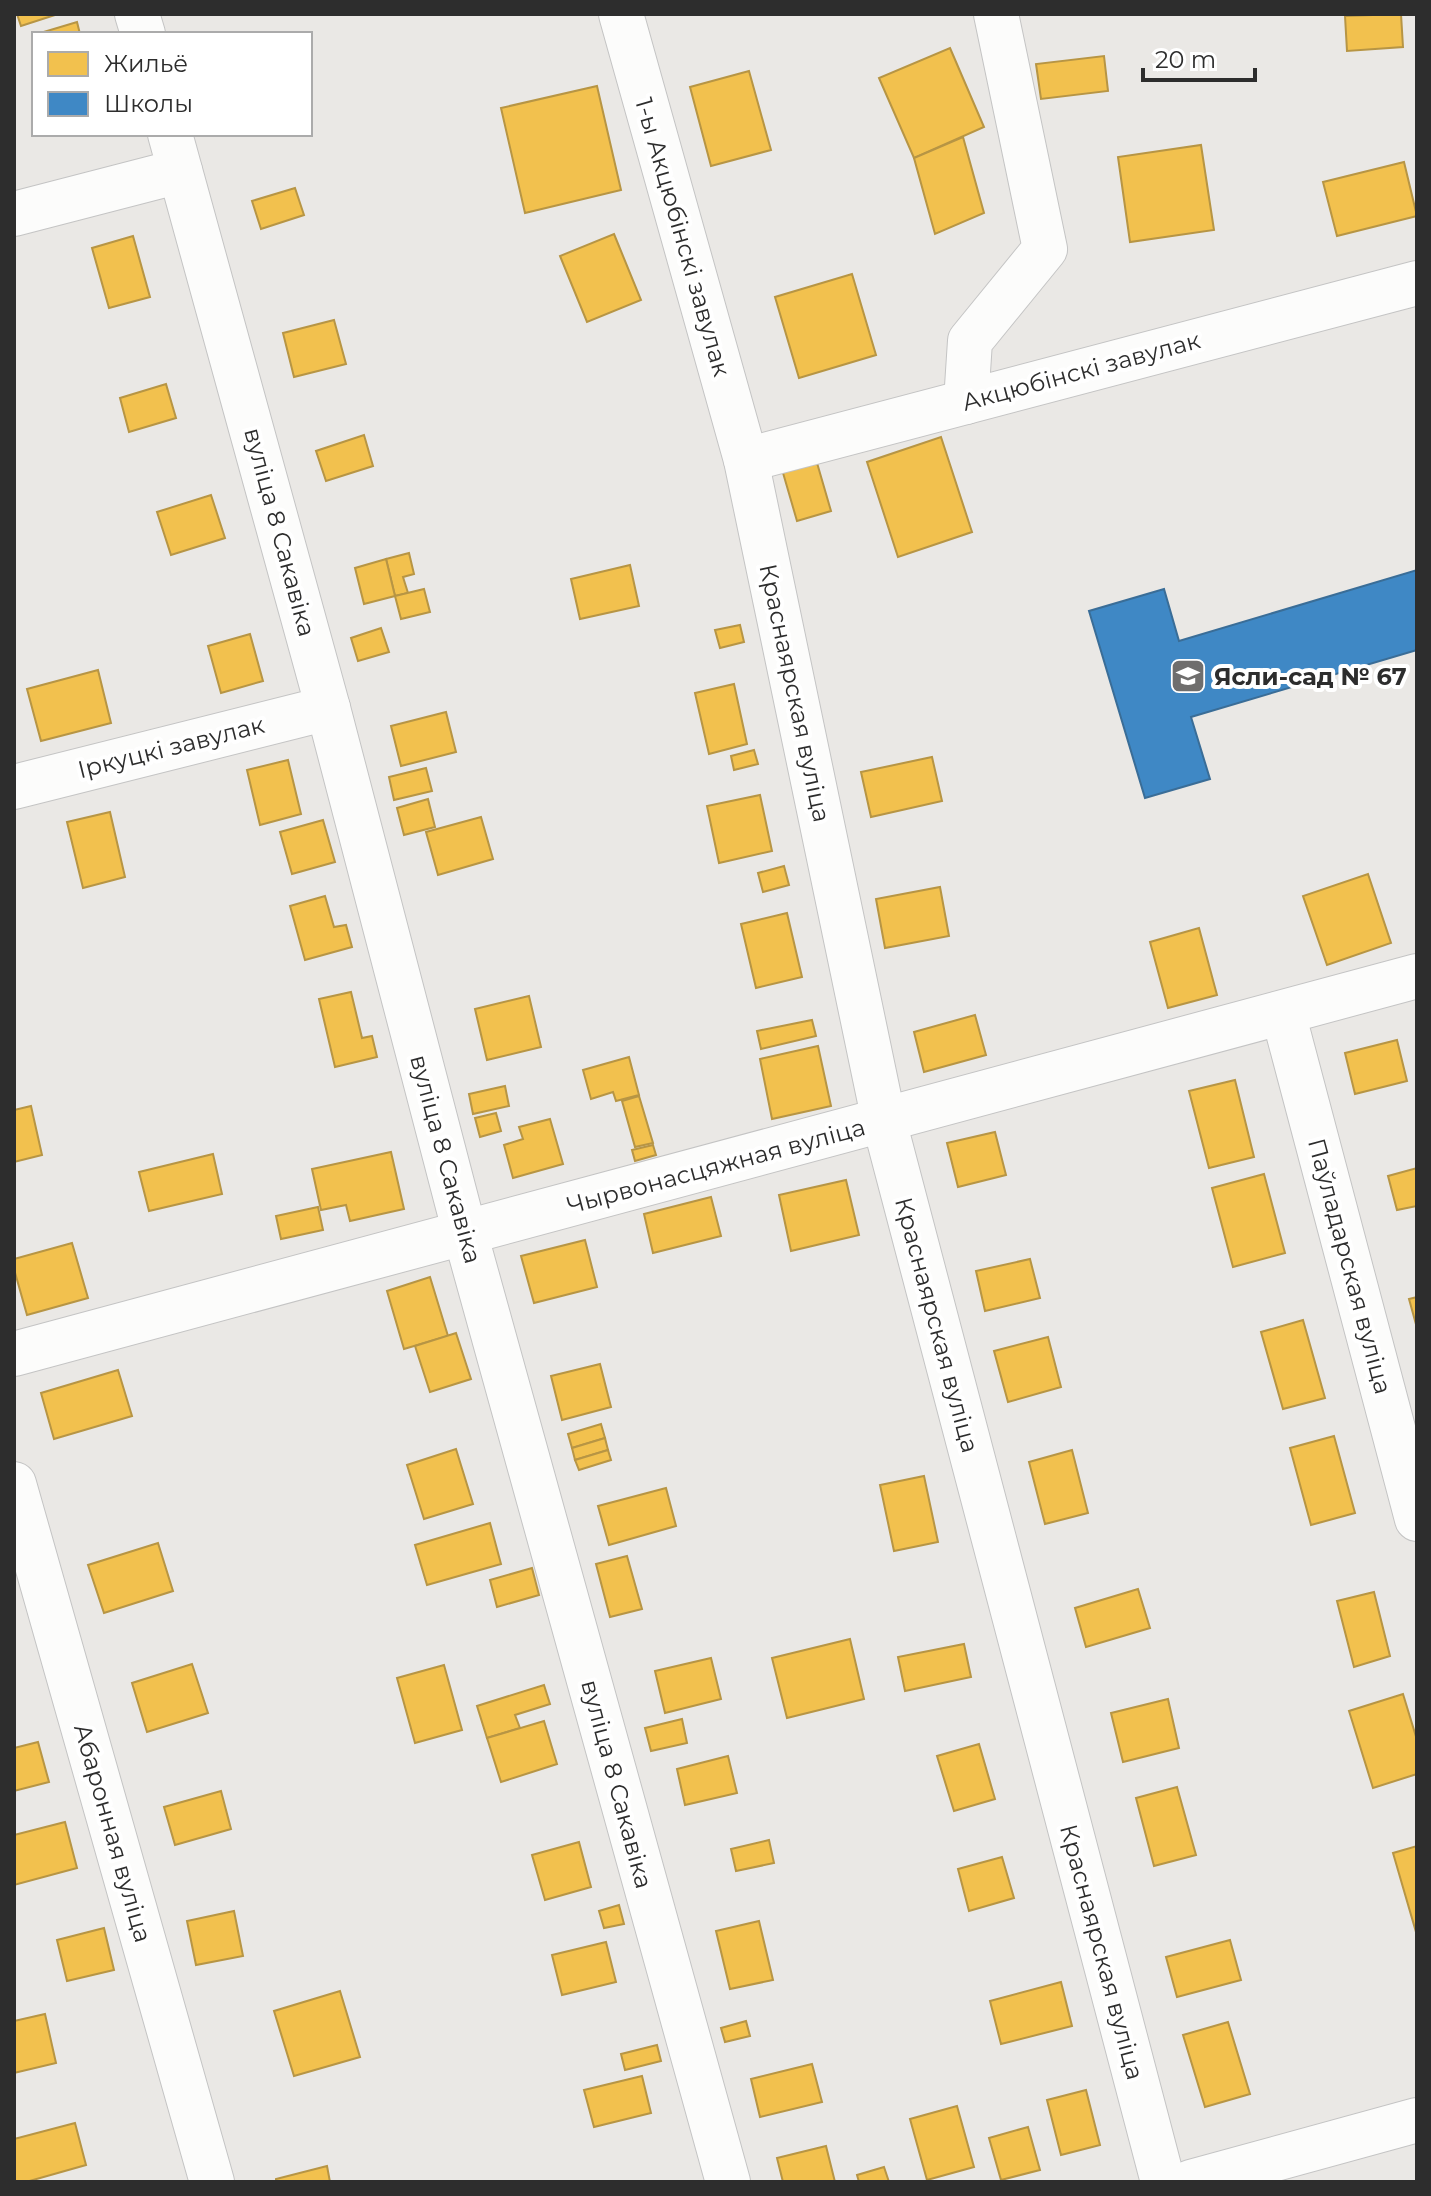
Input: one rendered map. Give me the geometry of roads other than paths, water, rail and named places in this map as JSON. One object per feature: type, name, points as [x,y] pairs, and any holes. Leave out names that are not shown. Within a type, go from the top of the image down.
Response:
[{"type":"street","name":"1-ы Акцюбінскі завулак","points":[[621,14],[746,460]]},
{"type":"street","points":[[966,402],[970,341],[1045,249],[996,14]]},
{"type":"street","points":[[14,214],[175,152]]},
{"type":"street","name":"вуліца 8 Сакавіка","points":[[175,152],[328,708],[465,1233],[728,2182]]},
{"type":"street","name":"Акцюбінскі завулак","points":[[746,460],[1417,283]]},
{"type":"street","name":"Краснаярская вуліца","points":[[746,460],[884,1121],[1163,2182]]},
{"type":"street","name":"Іркуцкі завулак","points":[[14,787],[328,708]]},
{"type":"street","name":"Чырвонасцяжная вуліца","points":[[14,1354],[1417,976]]},
{"type":"street","name":"Паўладарская вуліца","points":[[1283,1013],[1417,1519]]},
{"type":"street","name":"Абаронная вуліца","points":[[14,1484],[212,2182]]},
{"type":"street","points":[[1191,2182],[1417,2120]]},
{"type":"place","name":"Ясли-сад № 67","points":[[1188,676]]}]
